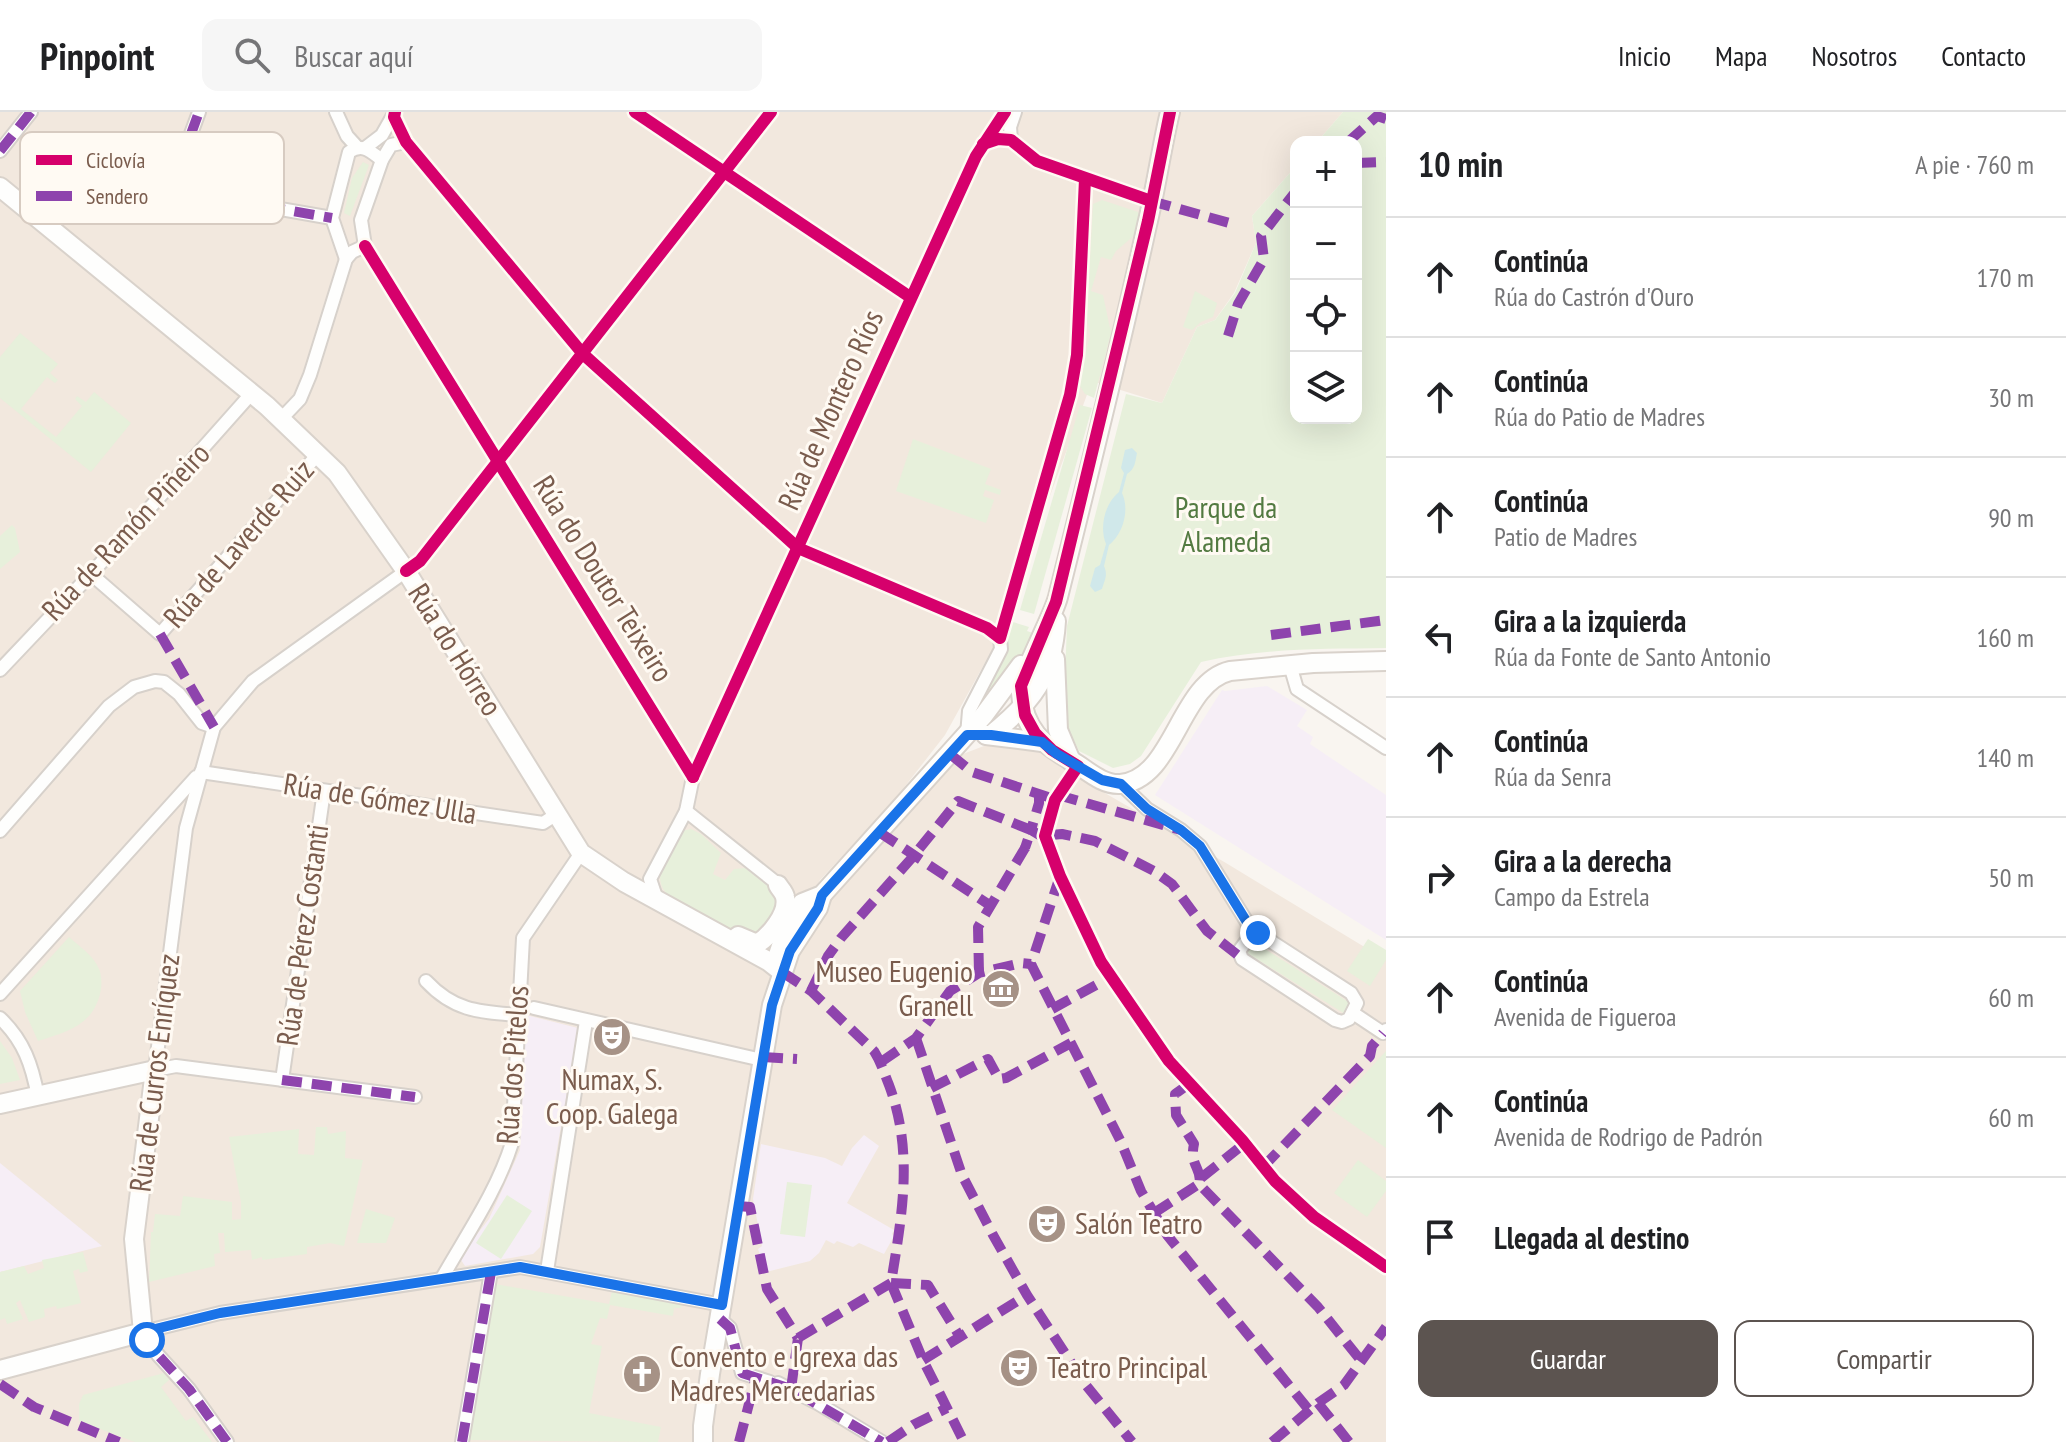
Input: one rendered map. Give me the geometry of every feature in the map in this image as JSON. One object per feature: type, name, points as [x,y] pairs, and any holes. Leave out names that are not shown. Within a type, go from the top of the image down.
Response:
[{"type":"street","points":[[0,151],[31,112]]},
{"type":"street","points":[[192,132],[199,112]]},
{"type":"street","points":[[336,112],[347,136],[382,160]]},
{"type":"street","points":[[635,112],[910,297]]},
{"type":"street","points":[[0,831],[109,706],[134,687],[155,681],[164,682],[179,694],[202,723],[214,727],[253,681],[420,561],[771,112]]},
{"type":"street","name":"Rúa de Montero Ríos","points":[[658,900],[650,879],[686,811],[693,777],[910,297],[983,144],[1005,112]]},
{"type":"street","points":[[1011,140],[1010,127],[1015,112]]},
{"type":"street","points":[[1170,112],[1122,335],[1056,602],[1021,686],[1028,722],[1042,742],[1057,754],[1102,780],[1121,784],[1137,780],[1152,767],[1212,679],[1230,671],[1386,661]]},
{"type":"street","points":[[346,259],[332,218],[349,152],[382,135],[394,114]]},
{"type":"street","points":[[394,114],[406,142],[583,354],[798,548],[987,628],[1000,638],[1001,649],[967,717],[967,735]]},
{"type":"street","points":[[983,144],[998,139],[1011,140],[1037,161],[1151,201]]},
{"type":"street","points":[[281,419],[300,399],[310,375],[346,259],[365,246],[361,220],[382,160],[391,145],[406,142]]},
{"type":"street","name":"Rúa do Hórreo","points":[[0,187],[20,203]]},
{"type":"street","points":[[284,210],[332,218]]},
{"type":"street","name":"Rúa do Hórreo","points":[[45,224],[281,419],[337,473],[406,571],[581,853],[658,900],[781,958]]},
{"type":"street","name":"Rúa do Doutor Teixeiro","points":[[365,246],[693,777]]},
{"type":"street","name":"Rúa de Ramón Piñeiro","points":[[0,670],[91,574],[251,394]]},
{"type":"street","name":"Rúa de Laverde Ruiz","points":[[91,574],[160,634],[319,453]]},
{"type":"street","points":[[1056,602],[1053,648],[1058,730]]},
{"type":"street","points":[[781,958],[818,908],[822,895],[990,708],[1017,672],[1039,632],[1047,628]]},
{"type":"street","points":[[991,735],[1035,694],[1044,678],[1053,648]]},
{"type":"street","points":[[1290,665],[1297,689],[1386,748]]},
{"type":"street","points":[[990,708],[1006,704],[1024,705],[1043,711],[1058,730],[1071,761]]},
{"type":"street","name":"Rúa de Curros Enríquez","points":[[143,1332],[134,1239],[189,813],[214,727]]},
{"type":"street","points":[[967,735],[1042,742]]},
{"type":"street","points":[[0,994],[201,772]]},
{"type":"street","name":"Rúa de Gómez Ulla","points":[[201,772],[543,823],[557,814]]},
{"type":"street","points":[[1121,784],[1147,809],[1200,846],[1253,932],[1351,993],[1357,1003],[1346,1021],[1335,1020],[1242,959],[1239,951],[1253,932]]},
{"type":"street","name":"Rúa de Pérez Costanti","points":[[282,1080],[324,791]]},
{"type":"street","points":[[172,803],[182,805],[189,813]]},
{"type":"street","points":[[686,811],[802,903]]},
{"type":"street","name":"Rúa dos Pitelos","points":[[442,1278],[482,1211],[512,1143],[523,938],[581,853]]},
{"type":"street","points":[[658,900],[669,897],[757,944],[772,931],[785,909],[786,898],[778,885]]},
{"type":"street","points":[[703,1442],[704,1413],[785,934],[802,903],[822,895]]},
{"type":"street","points":[[426,981],[447,1002],[487,1012],[518,1015]]},
{"type":"street","points":[[534,1008],[762,1060]]},
{"type":"street","points":[[1353,1013],[1384,1031]]},
{"type":"street","points":[[0,1018],[19,1038],[26,1051],[38,1097]]},
{"type":"street","points":[[547,1271],[586,1021]]},
{"type":"street","points":[[0,1104],[176,1066],[415,1097]]},
{"type":"street","points":[[0,1370],[220,1313],[520,1267],[721,1312],[730,1328],[742,1373],[774,1382],[882,1442]]},
{"type":"street","points":[[462,1442],[491,1272]]},
{"type":"street","points":[[143,1332],[227,1442]]},
{"type":"shaded area","points":[[0,112],[1343,112],[1322,136],[1290,136],[1290,173],[1252,216],[1256,243],[1234,293],[1215,320],[1197,327],[1162,403],[1092,381],[997,641],[945,735],[892,803],[820,880],[777,970],[717,1304],[693,1419],[693,1442],[0,1442]]},
{"type":"shaded area","points":[[1267,686],[1307,710],[1297,726],[1313,737],[1310,744],[1386,795],[1386,940],[1155,795],[1222,690]]},
{"type":"shaded area","points":[[997,741],[1039,750],[1072,774],[1386,960],[1386,1442],[707,1442],[769,1060],[788,975],[818,915],[963,754]]},
{"type":"shaded area","points":[[526,1015],[578,1028],[540,1247],[533,1254],[465,1266],[459,1257],[489,1219],[520,1150]]},
{"type":"shaded area","points":[[864,1135],[879,1146],[847,1203],[894,1230],[884,1254],[859,1243],[853,1247],[826,1240],[810,1261],[766,1272],[758,1249],[762,1246],[753,1199],[761,1144],[825,1158],[842,1166]]},
{"type":"shaded area","points":[[0,1163],[102,1246],[0,1272]]},
{"type":"green space","name":"Parque da Alameda","points":[[1343,112],[1386,112],[1386,648],[1270,652],[1201,662],[1141,756],[1130,764],[1113,768],[1079,751],[1068,729],[1064,699],[1067,626],[1126,394],[1162,403],[1197,327],[1215,320],[1235,293],[1256,243],[1252,216],[1290,173],[1290,424],[1362,424],[1362,136],[1322,136]]},
{"type":"green space","points":[[363,162],[369,165],[350,216],[344,213],[352,178]]},
{"type":"green space","points":[[1102,200],[1138,212],[1140,216],[1137,233],[1116,251],[1111,260],[1101,257],[1091,291],[1103,295],[1111,333],[1094,398],[1085,394],[1078,383],[1090,336],[1087,317],[1093,204]]},
{"type":"green space","points":[[1195,291],[1217,303],[1213,317],[1192,330],[1183,327]]},
{"type":"green space","points":[[20,333],[58,364],[50,373],[58,380],[55,383],[47,377],[21,409],[56,437],[82,406],[75,399],[77,396],[86,402],[94,392],[131,423],[91,472],[0,398],[0,357]]},
{"type":"green space","points":[[1080,405],[1092,408],[1034,614],[1020,610]]},
{"type":"green space","points":[[913,439],[991,469],[985,484],[1001,490],[1000,495],[985,490],[983,496],[994,500],[986,523],[896,491]]},
{"type":"green space","points":[[12,525],[20,552],[0,569],[0,536]]},
{"type":"green space","points":[[1013,622],[1029,627],[1027,631],[1036,634],[1017,663],[974,713],[1006,653],[1008,627]]},
{"type":"green space","points":[[691,829],[721,853],[713,874],[725,880],[734,869],[745,868],[773,890],[779,901],[764,934],[744,936],[667,894],[662,887],[660,879],[664,862],[681,831]]},
{"type":"green space","points":[[69,937],[97,964],[101,978],[100,994],[91,1014],[84,1021],[68,1031],[38,1041],[25,1012],[20,991]]},
{"type":"green space","points":[[1368,939],[1386,950],[1386,960],[1370,986],[1347,971]]},
{"type":"green space","points":[[1254,942],[1350,1003],[1345,1014],[1247,953]]},
{"type":"green space","points":[[0,1041],[12,1058],[20,1080],[0,1084]]},
{"type":"green space","points":[[1386,1051],[1386,1148],[1332,1110]]},
{"type":"green space","points":[[316,1127],[327,1127],[328,1134],[346,1131],[345,1158],[363,1160],[344,1246],[330,1243],[307,1247],[307,1254],[252,1260],[251,1250],[225,1252],[224,1233],[218,1233],[220,1253],[214,1254],[215,1266],[149,1282],[151,1232],[155,1214],[180,1216],[183,1196],[232,1202],[232,1220],[241,1219],[241,1202],[229,1137],[299,1129],[298,1154],[314,1155]]},
{"type":"green space","points":[[1358,1160],[1386,1181],[1386,1191],[1367,1217],[1334,1193]]},
{"type":"green space","points":[[787,1182],[812,1185],[805,1237],[780,1234]]},
{"type":"green space","points":[[507,1195],[532,1211],[501,1259],[476,1243]]},
{"type":"green space","points":[[366,1209],[395,1218],[386,1243],[357,1243]]},
{"type":"green space","points":[[83,1252],[88,1271],[73,1271],[81,1303],[44,1309],[45,1317],[29,1322],[20,1300],[16,1303],[23,1319],[7,1324],[5,1318],[0,1320],[0,1272],[24,1266],[28,1274],[44,1268],[42,1260]]},
{"type":"green space","points":[[495,1284],[609,1304],[612,1291],[682,1304],[681,1308],[674,1308],[673,1316],[610,1305],[607,1319],[600,1318],[591,1344],[602,1346],[589,1413],[661,1427],[658,1442],[469,1440]]},
{"type":"green space","points":[[164,1373],[169,1380],[161,1387],[186,1421],[193,1417],[212,1442],[135,1442],[79,1421],[79,1404],[83,1395]]},
{"type":"water","points":[[1132,448],[1137,453],[1122,493],[1124,521],[1109,545],[1102,589],[1095,592],[1090,586],[1106,544],[1103,530],[1105,516],[1110,502],[1119,492],[1125,450]]},
{"type":"marked path","points":[[0,151],[31,112]]},
{"type":"marked path","points":[[192,132],[199,112]]},
{"type":"marked path","points":[[1355,136],[1377,116],[1386,119]]},
{"type":"marked path","points":[[1362,163],[1386,162]]},
{"type":"marked path","points":[[1228,336],[1238,304],[1264,259],[1261,236],[1290,199]]},
{"type":"marked path","points":[[1151,201],[1233,224]]},
{"type":"marked path","points":[[284,210],[332,218]]},
{"type":"marked path","points":[[1271,635],[1386,620]]},
{"type":"marked path","points":[[160,634],[214,727]]},
{"type":"marked path","points":[[950,754],[972,772],[1048,797]]},
{"type":"marked path","points":[[1039,793],[1031,830],[1041,836],[1062,834],[1095,841],[1154,871],[1172,884],[1207,931],[1239,956]]},
{"type":"marked path","points":[[1058,795],[1181,830]]},
{"type":"marked path","points":[[811,991],[828,956],[841,938],[958,801],[1031,830],[1025,848]]},
{"type":"marked path","points":[[879,832],[991,906]]},
{"type":"marked path","points":[[979,973],[978,927],[1025,848],[1031,843]]},
{"type":"marked path","points":[[1060,876],[1031,964],[1121,1142],[1141,1191],[1167,1235],[1309,1410]]},
{"type":"marked path","points":[[881,1062],[916,1038],[950,991],[979,973],[1021,963],[1031,964]]},
{"type":"marked path","points":[[782,972],[811,991],[874,1051],[889,1085],[897,1110],[904,1159],[902,1208],[891,1283]]},
{"type":"marked path","points":[[1052,1009],[1111,977]]},
{"type":"marked path","points":[[1263,1167],[1370,1056],[1372,1046],[1383,1033]]},
{"type":"marked path","points":[[916,1038],[962,1175],[993,1235],[1027,1295],[1085,1384],[1132,1442]]},
{"type":"marked path","points":[[931,1088],[988,1059],[999,1079],[1006,1078],[1071,1043]]},
{"type":"marked path","points":[[763,1057],[797,1059]]},
{"type":"marked path","points":[[282,1080],[415,1097]]},
{"type":"marked path","points":[[1189,1084],[1175,1094],[1176,1115],[1194,1144],[1193,1157],[1199,1184],[1318,1307],[1362,1362]]},
{"type":"marked path","points":[[1201,1178],[1245,1143]]},
{"type":"marked path","points":[[1154,1213],[1199,1184]]},
{"type":"marked path","points":[[738,1206],[750,1207],[767,1289],[798,1338]]},
{"type":"marked path","points":[[462,1442],[491,1272]]},
{"type":"marked path","points":[[891,1283],[923,1360],[964,1442]]},
{"type":"marked path","points":[[891,1283],[928,1285],[960,1337]]},
{"type":"marked path","points":[[798,1338],[891,1283]]},
{"type":"marked path","points":[[923,1360],[1027,1295]]},
{"type":"marked path","points":[[720,1319],[730,1328],[742,1373],[791,1389],[882,1442]]},
{"type":"marked path","points":[[1272,1442],[1344,1385],[1386,1327]]},
{"type":"marked path","points":[[143,1332],[227,1442]]},
{"type":"marked path","points":[[791,1389],[798,1338]]},
{"type":"marked path","points":[[739,1442],[756,1377]]},
{"type":"marked path","points":[[0,1384],[34,1407],[119,1442]]},
{"type":"marked path","points":[[1318,1403],[1349,1442]]},
{"type":"marked path","points":[[888,1442],[947,1408]]},
{"type":"cycle path","points":[[395,112],[394,117],[406,142],[583,354],[798,548],[987,628],[1000,638],[1070,395],[1077,355],[1085,179]]},
{"type":"cycle path","points":[[635,112],[910,297]]},
{"type":"cycle path","points":[[406,571],[420,561],[771,112]]},
{"type":"cycle path","points":[[693,777],[976,156],[1005,112]]},
{"type":"cycle path","points":[[1170,112],[1148,221],[1056,602],[1021,686],[1025,715],[1035,733],[1052,750],[1078,766],[1055,800],[1045,836],[1060,876],[1101,962],[1169,1061],[1242,1140],[1275,1181],[1314,1217],[1386,1267]]},
{"type":"cycle path","points":[[983,144],[998,139],[1011,140],[1037,161],[1151,201]]},
{"type":"cycle path","points":[[365,246],[693,777]]},
{"type":"place","name":"Museo Eugenio Granell","points":[[1001,989]]},
{"type":"place","name":"Numax, S. Coop. Galega","points":[[612,1037]]},
{"type":"place","name":"Salón Teatro","points":[[1047,1224]]},
{"type":"place","name":"Teatro Principal","points":[[1019,1368]]},
{"type":"place","name":"Convento e Igrexa das Madres Mercedarias","points":[[642,1374]]},
{"type":"route","points":[[147,1340],[143,1332],[220,1313],[520,1267],[722,1305],[772,1005],[790,951],[818,908],[822,895],[967,735],[1042,742],[1102,780],[1121,784],[1147,809],[1200,846],[1253,932],[1258,933]]}]
